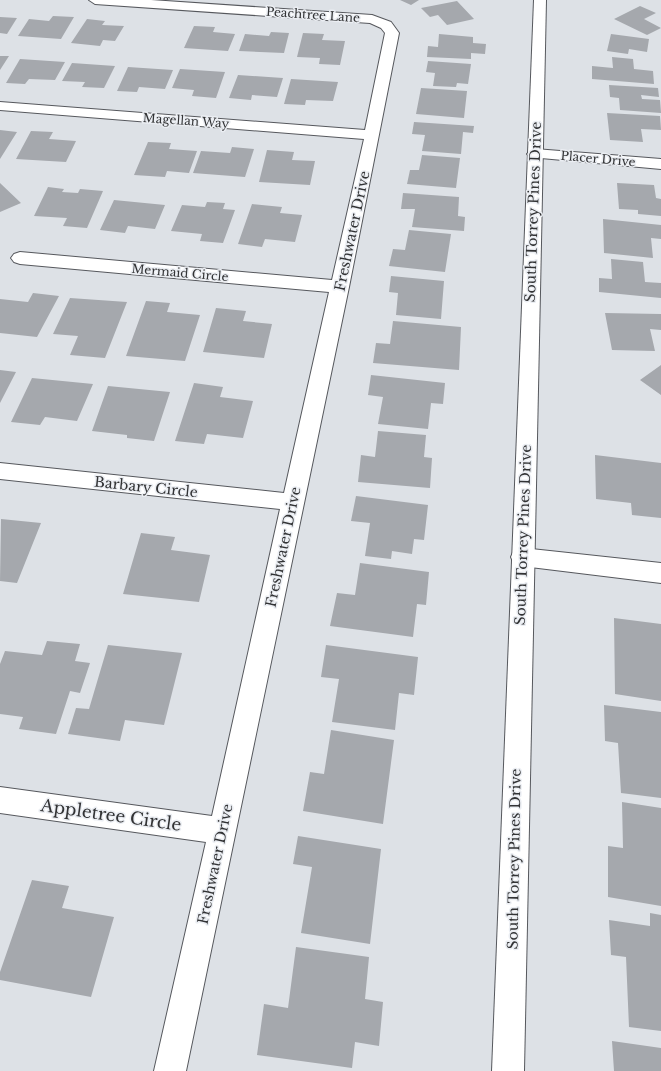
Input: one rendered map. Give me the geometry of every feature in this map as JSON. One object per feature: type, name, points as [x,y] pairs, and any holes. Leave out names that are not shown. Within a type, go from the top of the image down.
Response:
[{"type":"street","name":"Peachtree Lane","points":[[94,0],[198,3],[372,19],[386,25]]},
{"type":"street","name":"South Torrey Pines Drive","points":[[508,1071],[522,557],[540,0]]},
{"type":"street","name":"Freshwater Drive","points":[[170,1071],[372,135],[392,33],[386,25]]},
{"type":"street","name":"Magellan Way","points":[[0,106],[372,135]]},
{"type":"street","name":"Placer Drive","points":[[535,154],[661,164]]},
{"type":"street","name":"Mermaid Circle","points":[[20,258],[340,287]]},
{"type":"street","name":"Barbary Circle","points":[[0,471],[293,502]]},
{"type":"street","points":[[522,557],[661,573]]},
{"type":"street","name":"Appletree Circle","points":[[0,800],[222,831]]},
{"type":"building","points":[[400,0],[419,0],[411,5]]},
{"type":"building","points":[[457,1],[474,19],[447,25],[438,15],[430,17],[421,8]]},
{"type":"building","points":[[640,6],[656,13],[644,19],[661,28],[647,35],[614,19]]},
{"type":"building","points":[[53,16],[74,17],[61,39],[18,36],[29,19],[49,21]]},
{"type":"building","points":[[0,17],[17,18],[7,34],[0,33]]},
{"type":"building","points":[[87,19],[105,21],[102,25],[124,26],[115,41],[103,40],[100,46],[71,43]]},
{"type":"building","points":[[194,26],[215,27],[213,32],[235,34],[228,51],[184,48]]},
{"type":"building","points":[[271,32],[289,33],[284,53],[239,51],[245,34],[269,36]]},
{"type":"building","points":[[303,33],[324,34],[322,40],[345,41],[340,65],[319,64],[320,58],[297,57]]},
{"type":"building","points":[[439,34],[473,37],[473,43],[486,44],[485,54],[471,53],[471,59],[427,57],[428,46],[438,47]]},
{"type":"building","points":[[611,34],[649,39],[647,52],[629,49],[628,54],[607,51]]},
{"type":"building","points":[[0,56],[9,56],[0,70]]},
{"type":"building","points":[[612,57],[633,59],[634,69],[653,71],[654,84],[592,79],[592,66],[613,68]]},
{"type":"building","points":[[20,59],[65,62],[55,80],[29,79],[25,84],[6,83]]},
{"type":"building","points":[[428,61],[471,64],[468,84],[457,83],[456,87],[433,86],[435,73],[426,72]]},
{"type":"building","points":[[72,63],[115,66],[104,88],[82,87],[85,82],[62,81]]},
{"type":"building","points":[[128,67],[173,70],[165,89],[139,87],[137,92],[117,91]]},
{"type":"building","points":[[180,69],[225,72],[216,98],[192,96],[194,90],[172,88]]},
{"type":"building","points":[[238,75],[283,78],[277,97],[252,95],[251,100],[229,98]]},
{"type":"building","points":[[291,79],[338,82],[333,101],[306,100],[305,105],[284,104]]},
{"type":"building","points":[[609,85],[658,88],[659,97],[641,95],[642,99],[660,100],[661,113],[620,110],[619,98],[610,97]]},
{"type":"building","points":[[421,88],[467,91],[464,118],[416,114]]},
{"type":"building","points":[[607,113],[660,116],[661,130],[641,129],[643,142],[610,140]]},
{"type":"building","points":[[414,122],[474,126],[473,133],[463,132],[461,154],[422,151],[425,135],[412,134]]},
{"type":"building","points":[[0,130],[17,132],[0,159]]},
{"type":"building","points":[[31,131],[53,132],[49,139],[76,141],[66,162],[16,159]]},
{"type":"building","points":[[148,142],[171,143],[169,149],[197,151],[189,173],[167,171],[165,177],[134,175]]},
{"type":"building","points":[[232,147],[254,149],[245,177],[193,173],[201,151],[230,153]]},
{"type":"building","points":[[267,150],[294,152],[292,160],[315,161],[310,185],[259,182]]},
{"type":"building","points":[[422,155],[460,158],[456,188],[407,184],[410,170],[419,170]]},
{"type":"building","points":[[0,183],[21,203],[0,212]]},
{"type":"building","points":[[617,183],[654,185],[656,198],[661,199],[661,216],[638,214],[638,210],[619,209]]},
{"type":"building","points":[[48,187],[64,189],[62,192],[78,193],[80,189],[103,191],[87,228],[63,226],[67,218],[34,216]]},
{"type":"building","points":[[403,193],[459,197],[458,216],[465,217],[464,231],[412,227],[415,209],[401,209]]},
{"type":"building","points":[[114,200],[165,205],[155,229],[128,226],[125,233],[100,230]]},
{"type":"building","points":[[207,202],[225,203],[223,209],[235,210],[223,243],[200,241],[202,234],[171,231],[182,205],[205,207]]},
{"type":"building","points":[[252,204],[282,207],[280,213],[302,215],[295,242],[265,239],[262,247],[238,244]]},
{"type":"building","points":[[603,219],[661,225],[661,239],[651,238],[653,258],[604,253]]},
{"type":"building","points":[[409,230],[451,234],[445,272],[389,266],[393,249],[405,250]]},
{"type":"building","points":[[611,259],[643,262],[645,282],[661,283],[661,298],[599,292],[599,278],[612,279]]},
{"type":"building","points":[[391,276],[444,281],[441,319],[396,315],[398,293],[389,292]]},
{"type":"building","points":[[33,293],[59,296],[37,337],[0,333],[0,299],[28,302]]},
{"type":"building","points":[[70,298],[127,302],[105,358],[70,355],[78,336],[53,334]]},
{"type":"building","points":[[146,301],[170,303],[167,312],[200,315],[185,361],[126,356]]},
{"type":"building","points":[[216,308],[246,311],[243,321],[272,324],[264,358],[203,352]]},
{"type":"building","points":[[605,313],[661,314],[661,330],[650,329],[655,351],[612,350]]},
{"type":"building","points":[[393,321],[461,327],[459,370],[373,363],[376,343],[390,344]]},
{"type":"building","points":[[661,365],[661,395],[640,380]]},
{"type":"building","points":[[0,370],[16,372],[0,403]]},
{"type":"building","points":[[371,375],[445,383],[443,404],[431,403],[428,429],[378,424],[383,397],[368,395]]},
{"type":"building","points":[[32,378],[93,384],[77,421],[45,417],[40,425],[11,422]]},
{"type":"building","points":[[194,383],[223,387],[220,397],[253,401],[243,438],[207,434],[204,444],[175,441]]},
{"type":"building","points":[[108,386],[170,392],[154,441],[127,438],[127,435],[92,431]]},
{"type":"building","points":[[378,431],[426,435],[424,457],[432,458],[430,488],[358,482],[361,455],[375,457]]},
{"type":"building","points":[[595,455],[661,463],[661,518],[632,515],[631,503],[596,499]]},
{"type":"building","points":[[356,496],[428,505],[424,540],[414,539],[412,554],[392,551],[391,559],[365,556],[370,523],[351,521]]},
{"type":"building","points":[[1,519],[41,523],[17,583],[0,581]]},
{"type":"building","points":[[141,533],[175,537],[171,550],[210,555],[199,602],[123,594]]},
{"type":"building","points":[[360,563],[429,572],[426,605],[417,604],[413,637],[330,626],[337,593],[355,595]]},
{"type":"building","points":[[614,618],[661,624],[661,701],[615,694]]},
{"type":"building","points":[[47,641],[80,644],[75,661],[90,663],[80,693],[70,691],[56,734],[19,729],[23,717],[0,714],[0,664],[5,651],[42,655]]},
{"type":"building","points":[[108,645],[182,653],[164,725],[125,720],[120,741],[68,734],[76,708],[89,709]]},
{"type":"building","points":[[326,645],[418,657],[414,695],[399,693],[395,730],[332,722],[339,679],[321,677]]},
{"type":"building","points":[[604,705],[661,712],[661,798],[621,793],[618,743],[605,741]]},
{"type":"building","points":[[331,730],[394,740],[383,824],[303,811],[310,772],[324,774]]},
{"type":"building","points":[[622,802],[661,808],[661,906],[608,897],[608,846],[623,848]]},
{"type":"building","points":[[298,836],[381,849],[370,944],[301,933],[312,867],[293,864]]},
{"type":"building","points":[[32,880],[69,886],[62,908],[114,917],[91,997],[0,980],[0,972]]},
{"type":"building","points":[[650,913],[661,915],[661,1031],[629,1027],[626,957],[611,955],[609,920],[650,926]]},
{"type":"building","points":[[296,947],[369,957],[365,999],[383,1002],[379,1046],[355,1042],[352,1068],[257,1055],[264,1004],[288,1008]]},
{"type":"building","points":[[612,1041],[661,1048],[661,1071],[614,1071]]}]
